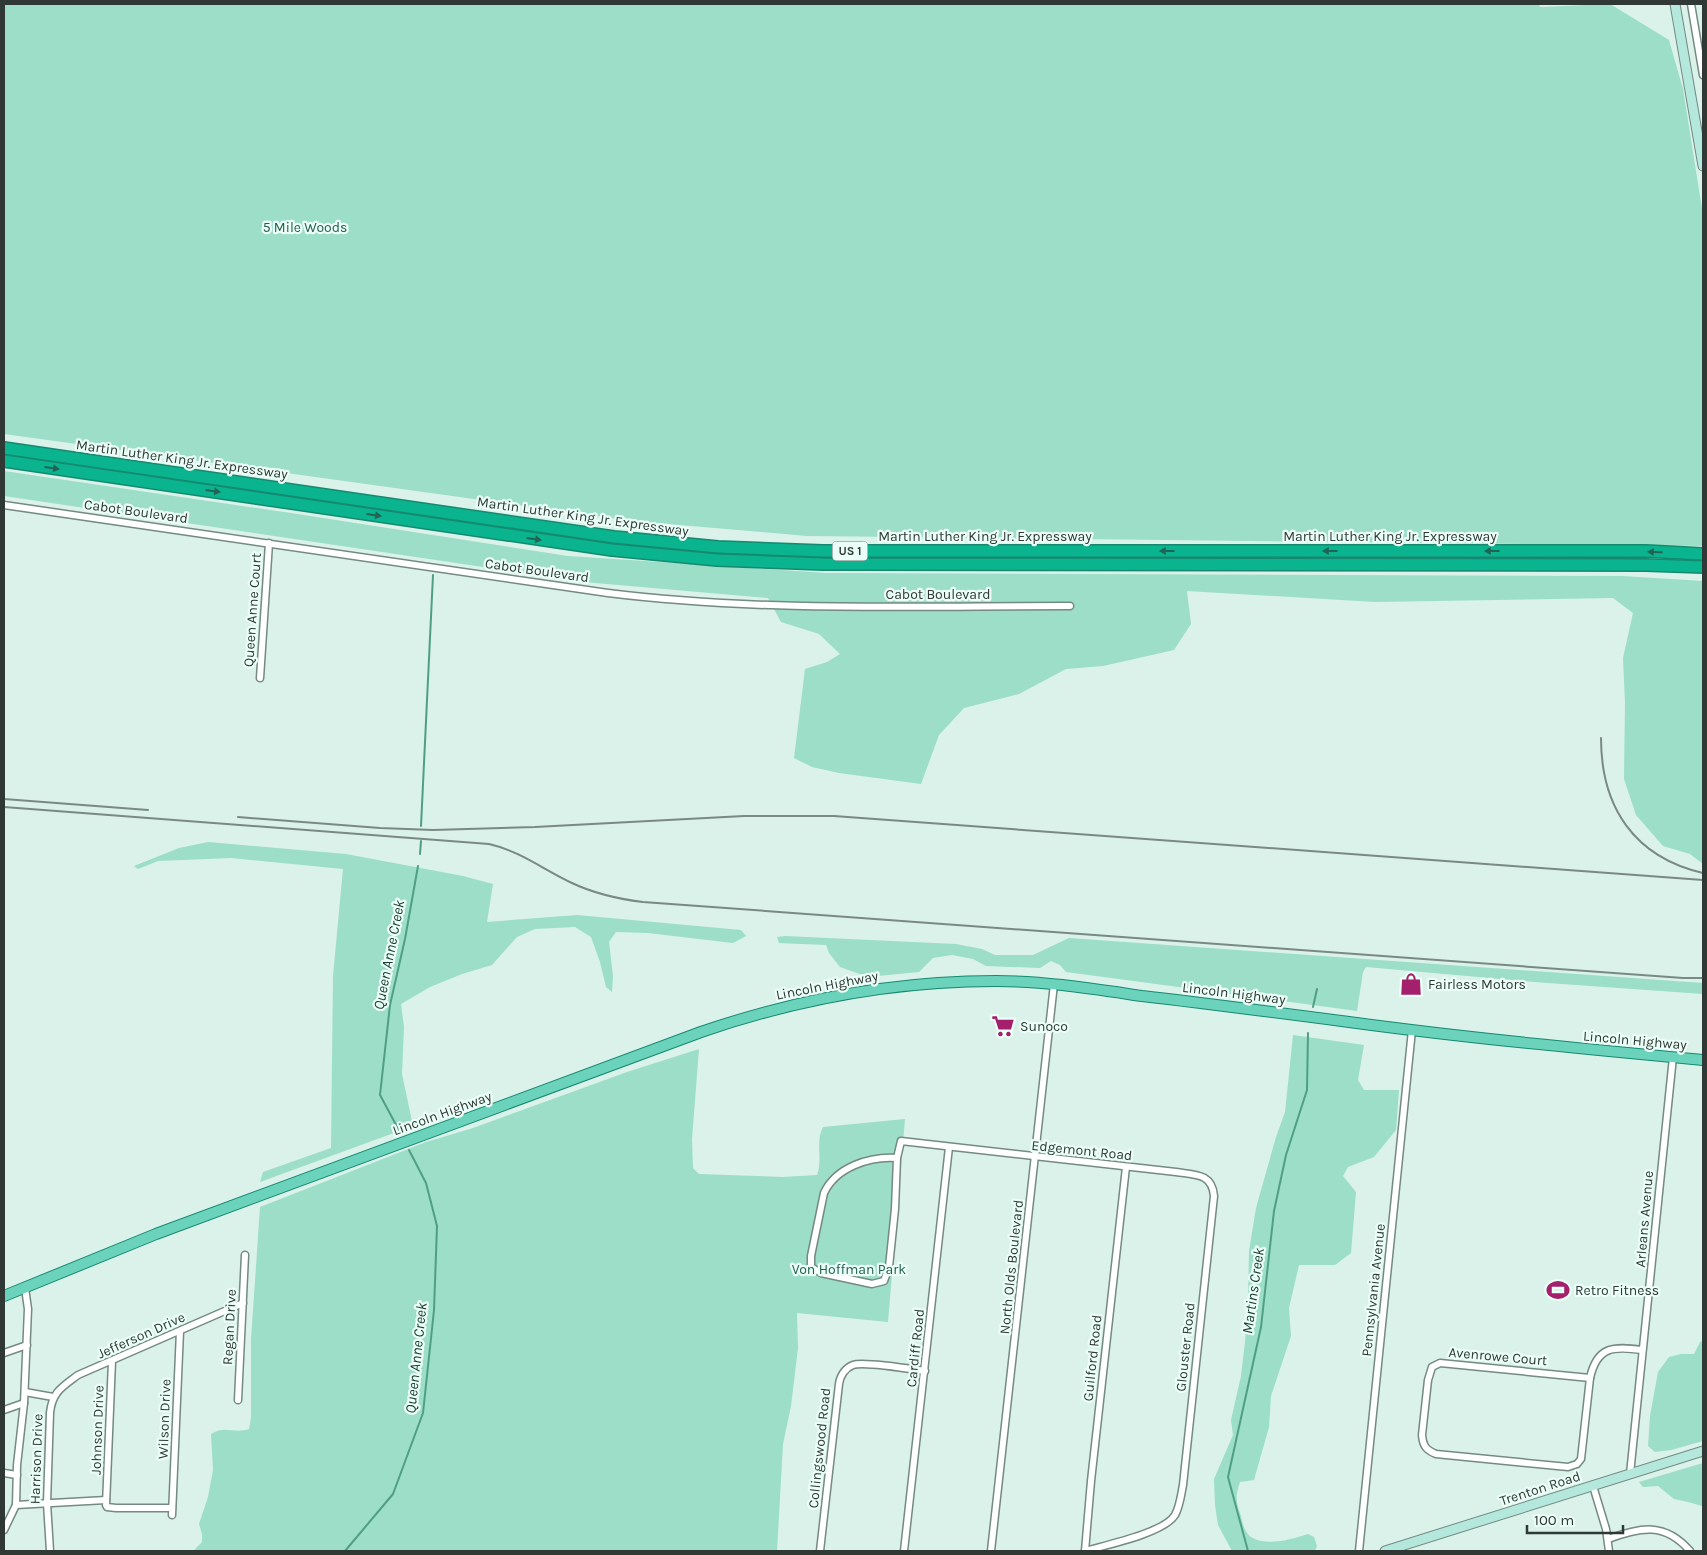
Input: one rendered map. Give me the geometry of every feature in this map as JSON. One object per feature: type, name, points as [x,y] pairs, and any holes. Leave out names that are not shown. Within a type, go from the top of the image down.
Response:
[{"type":"highway","name":"Martin Luther King Jr. Expressway","points":[[4,448],[604,535],[718,547],[823,551],[1646,551],[1703,554]]},
{"type":"highway","name":"Martin Luther King Jr. Expressway","points":[[4,461],[612,550],[682,558],[744,562],[823,564],[1646,565],[1703,567]]},
{"type":"main road","points":[[1675,4],[1703,166]]},
{"type":"main road","name":"Lincoln Highway","points":[[4,1296],[156,1234],[673,1042],[748,1016],[827,996],[898,986],[989,981],[1054,984],[1516,1043],[1703,1060]]},
{"type":"main road","name":"Trenton Road","points":[[1385,1551],[1703,1451]]},
{"type":"street","points":[[1691,4],[1703,75]]},
{"type":"street","name":"Cabot Boulevard","points":[[4,504],[608,593],[704,603],[769,606],[1070,606]]},
{"type":"street","name":"Queen Anne Court","points":[[260,678],[269,543]]},
{"type":"street","name":"North Olds Boulevard","points":[[991,1551],[1054,984]]},
{"type":"street","name":"Pennsylvania Avenue","points":[[1359,1551],[1412,1030]]},
{"type":"street","name":"Arleans Avenue","points":[[1630,1474],[1673,1057]]},
{"type":"street","points":[[897,1158],[885,1157],[857,1163],[827,1186],[810,1256],[811,1267],[821,1273],[872,1284],[884,1281],[889,1266],[894,1219],[897,1158],[901,1141],[949,1147]]},
{"type":"street","name":"Edgemont Road","points":[[949,1147],[1196,1175],[1202,1176],[1210,1182]]},
{"type":"street","name":"Cardiff Road","points":[[904,1551],[949,1147]]},
{"type":"street","name":"Guilford Road","points":[[1085,1551],[1126,1167]]},
{"type":"street","name":"Glouster Road","points":[[1085,1551],[1153,1531],[1169,1522],[1175,1515],[1180,1503],[1214,1196],[1210,1182]]},
{"type":"street","name":"Regan Drive","points":[[238,1400],[245,1255]]},
{"type":"street","points":[[4,1530],[16,1504],[27,1345],[28,1309],[25,1288]]},
{"type":"street","name":"Jefferson Drive","points":[[53,1397],[78,1375],[243,1303]]},
{"type":"street","name":"Wilson Drive","points":[[172,1515],[180,1331]]},
{"type":"street","points":[[4,1353],[27,1345]]},
{"type":"street","points":[[1590,1378],[1597,1359],[1608,1350],[1623,1348],[1642,1350]]},
{"type":"street","name":"Johnson Drive","points":[[106,1500],[112,1361]]},
{"type":"street","name":"Collingswood Road","points":[[820,1551],[839,1384],[842,1374],[850,1366],[861,1364],[925,1371]]},
{"type":"street","name":"Avenrowe Court","points":[[1450,1364],[1590,1378],[1583,1451],[1581,1459],[1573,1466],[1436,1454],[1429,1451],[1423,1444],[1422,1436],[1428,1380],[1430,1372],[1435,1365],[1450,1364]]},
{"type":"street","name":"Harrison Drive","points":[[25,1392],[53,1397],[50,1413],[47,1503],[50,1551]]},
{"type":"street","points":[[4,1410],[24,1403]]},
{"type":"street","points":[[4,1474],[17,1475]]},
{"type":"street","points":[[1593,1486],[1608,1539],[1609,1551]]},
{"type":"street","points":[[16,1504],[106,1500],[107,1507],[172,1508]]},
{"type":"street","points":[[1608,1539],[1635,1531],[1655,1530],[1674,1536],[1690,1551]]},
{"type":"green space","name":"5 Mile Woods","points":[[4,4],[1539,4],[1540,7],[1610,4],[1669,40],[1683,89],[1703,215],[1703,546],[807,536],[633,521],[4,434]]},
{"type":"green space","points":[[4,471],[568,556],[827,573],[1623,576],[1703,581],[1703,864],[1690,854],[1663,846],[1636,815],[1624,779],[1625,703],[1623,658],[1633,613],[1613,598],[1375,602],[1187,591],[1191,624],[1174,650],[1103,666],[1066,669],[1019,694],[964,708],[939,735],[921,784],[839,773],[812,767],[794,758],[805,669],[827,662],[840,654],[819,634],[781,622],[768,598],[584,582],[4,496]]},
{"type":"green space","points":[[208,842],[346,854],[463,876],[493,884],[487,922],[577,915],[741,930],[746,936],[733,943],[648,933],[616,932],[609,942],[613,976],[612,992],[606,987],[591,937],[575,927],[535,929],[517,937],[492,965],[462,974],[430,987],[401,1004],[404,1027],[402,1074],[413,1126],[260,1182],[263,1172],[331,1148],[333,976],[343,869],[231,858],[158,861],[138,869],[134,866],[179,848]]},
{"type":"green space","points":[[777,937],[956,944],[982,949],[995,955],[1033,955],[1069,938],[1703,983],[1703,994],[1534,982],[1366,967],[1363,972],[1357,1011],[1066,972],[1060,965],[1051,961],[1040,968],[986,966],[973,959],[952,955],[933,958],[919,972],[868,977],[840,967],[829,953],[826,945],[779,943]]},
{"type":"green space","points":[[1293,1035],[1364,1045],[1358,1080],[1364,1090],[1399,1090],[1396,1130],[1374,1157],[1348,1167],[1343,1176],[1356,1192],[1351,1253],[1335,1265],[1299,1265],[1289,1308],[1291,1336],[1271,1396],[1269,1427],[1254,1480],[1240,1482],[1237,1492],[1237,1503],[1243,1524],[1251,1537],[1257,1540],[1272,1542],[1308,1534],[1314,1537],[1317,1546],[1315,1551],[1232,1551],[1218,1525],[1214,1479],[1233,1435],[1231,1420],[1241,1376],[1245,1342],[1249,1251],[1256,1208],[1285,1112]]},
{"type":"green space","name":"Von Hoffman Park","points":[[699,1049],[692,1139],[693,1168],[699,1174],[783,1177],[817,1175],[823,1127],[905,1119],[888,1322],[797,1313],[798,1348],[791,1406],[783,1444],[777,1551],[193,1551],[202,1542],[199,1524],[208,1497],[213,1470],[211,1434],[221,1430],[239,1431],[249,1429],[251,1418],[251,1340],[260,1207],[426,1142],[473,1128],[627,1072]]},
{"type":"green space","points":[[1703,1341],[1703,1441],[1671,1450],[1655,1452],[1648,1446],[1650,1416],[1658,1372],[1669,1357],[1681,1354],[1694,1354],[1700,1342]]},
{"type":"green space","points":[[1703,1463],[1703,1509],[1702,1506],[1674,1499],[1658,1486],[1643,1487],[1639,1482]]},
{"type":"waterway","name":"Queen Anne Creek","points":[[421,826],[433,575]]},
{"type":"waterway","name":"Queen Anne Creek","points":[[420,854],[421,841]]},
{"type":"waterway","name":"Queen Anne Creek","points":[[401,1134],[380,1095],[390,1005],[405,939],[418,866]]},
{"type":"waterway","name":"Martins Creek","points":[[1313,1007],[1317,989]]},
{"type":"waterway","name":"Martins Creek","points":[[1248,1551],[1228,1477],[1261,1327],[1274,1211],[1286,1155],[1307,1090],[1308,1033]]},
{"type":"waterway","name":"Queen Anne Creek","points":[[345,1551],[393,1494],[423,1413],[434,1310],[437,1226],[426,1183],[409,1150]]},
{"type":"railway","points":[[1601,738],[1607,786],[1615,807],[1626,825],[1640,841],[1658,855],[1703,873]]},
{"type":"railway","points":[[4,799],[148,810]]},
{"type":"railway","points":[[4,807],[489,844],[522,856],[581,887],[616,898],[643,902],[1703,978]]},
{"type":"railway","points":[[238,817],[380,828],[433,830],[535,827],[744,816],[834,816],[1703,880]]},
{"type":"place","name":"Fairless Motors","points":[[1411,984]]},
{"type":"place","name":"Sunoco","points":[[1003,1026]]},
{"type":"place","name":"Retro Fitness","points":[[1558,1290]]}]
